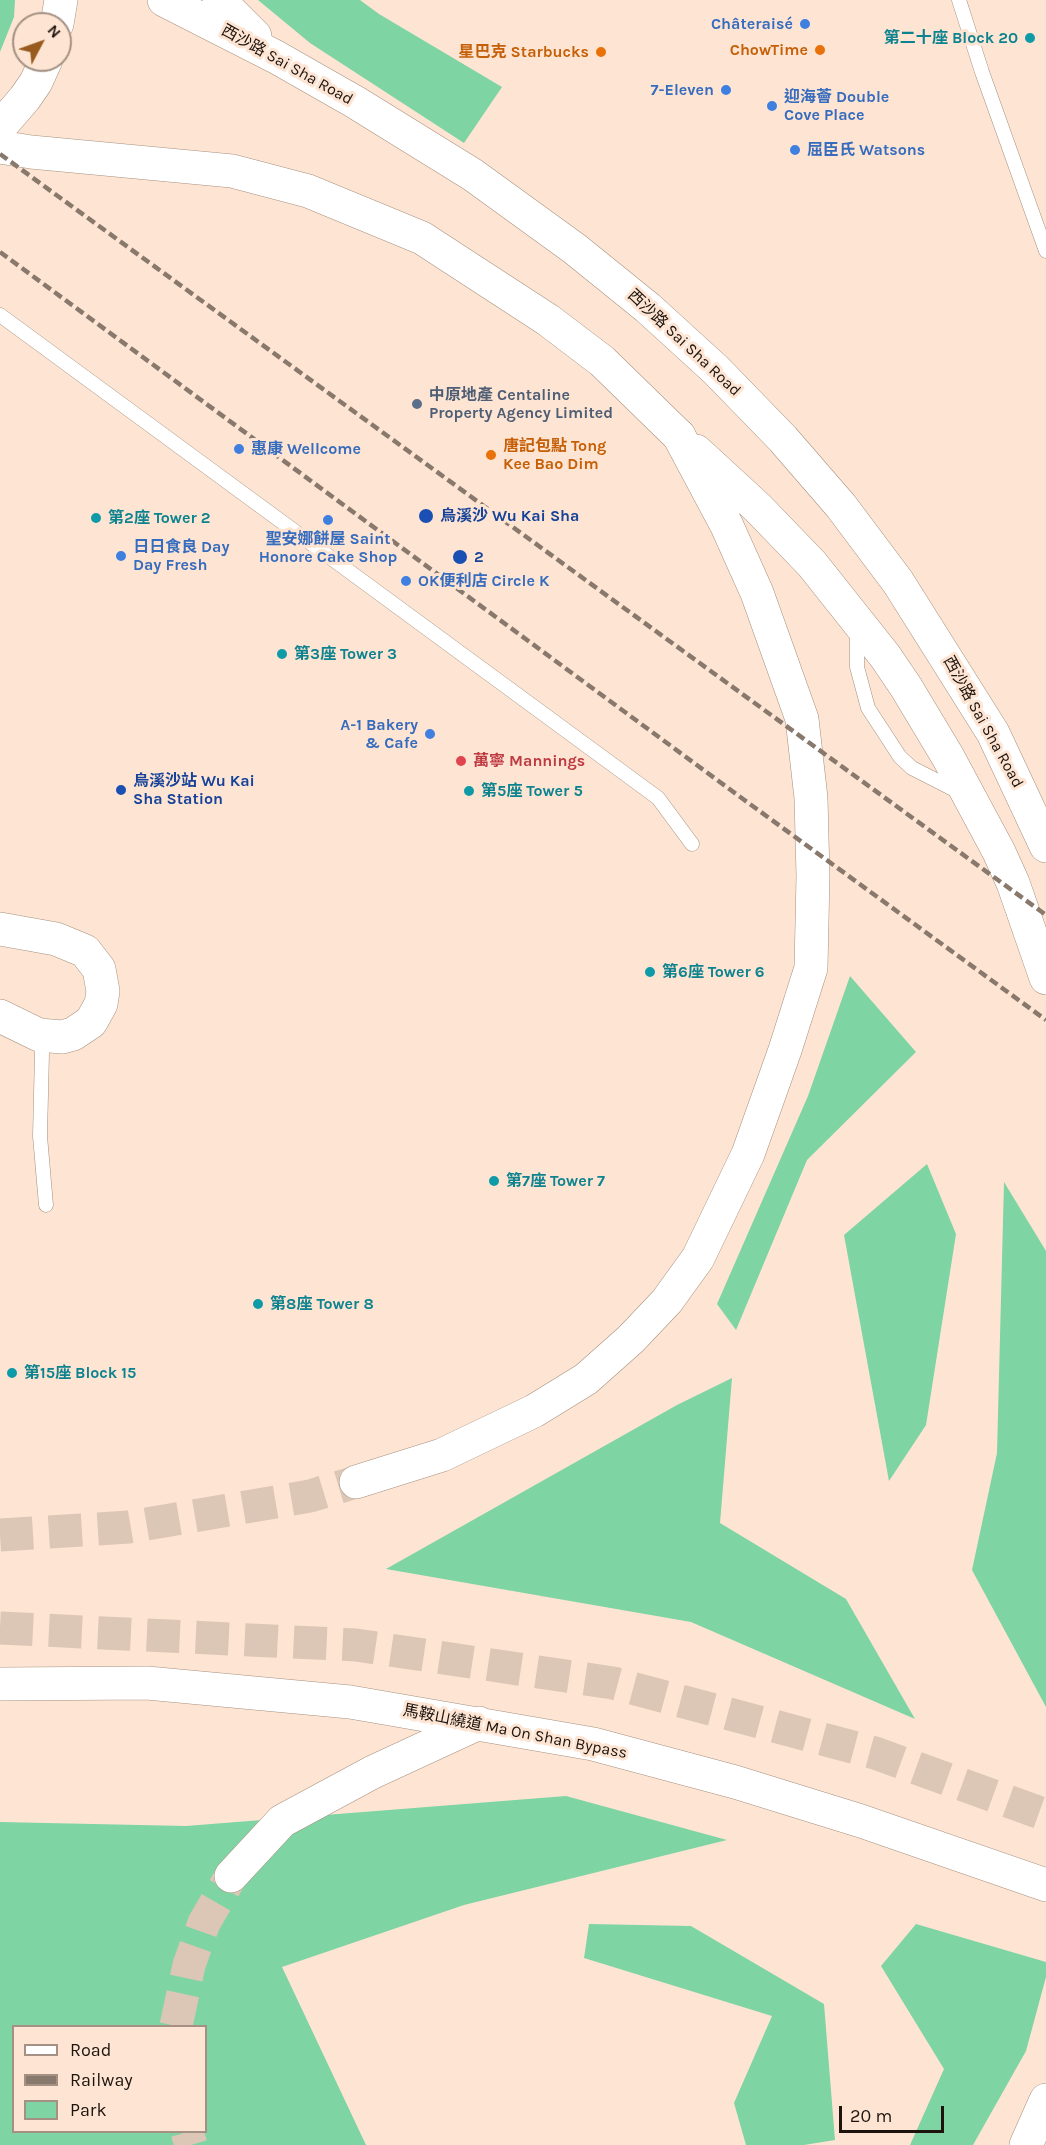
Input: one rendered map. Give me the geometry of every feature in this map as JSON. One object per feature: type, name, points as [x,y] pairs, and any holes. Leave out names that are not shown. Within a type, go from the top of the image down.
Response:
[{"type":"main road","name":"西沙路 Sai Sha Road","points":[[164,0],[276,57],[356,102],[473,175],[575,249],[648,308],[716,370],[775,430],[872,545],[924,621],[993,733],[1046,846]]},
{"type":"main road","points":[[219,0],[276,57]]},
{"type":"main road","points":[[0,127],[25,98],[41,72]]},
{"type":"main road","points":[[0,147],[232,171],[308,191],[422,238],[548,320],[602,361],[758,508],[812,564],[906,687],[971,798],[999,852],[1013,883],[1046,978]]},
{"type":"main road","points":[[356,1482],[442,1455],[534,1411],[586,1379],[631,1339],[667,1301],[698,1258],[748,1154],[808,978],[811,968],[812,798],[802,719],[757,593],[727,526],[680,436]]},
{"type":"main road","points":[[0,929],[55,931],[85,951],[93,960],[108,992],[91,1022],[73,1034],[62,1037],[39,1035],[0,1016]]},
{"type":"main road","name":"馬鞍山繞道 Ma On Shan Bypass","points":[[0,1684],[147,1683],[350,1702],[593,1744],[735,1782],[971,1858],[1046,1886]]},
{"type":"main road","points":[[231,1876],[282,1821],[373,1772],[480,1723]]},
{"type":"main road","points":[[1026,2145],[1046,2100]]},
{"type":"lane","points":[[959,0],[982,72],[1046,251]]},
{"type":"lane","points":[[0,315],[658,798],[692,844]]},
{"type":"lane","points":[[857,621],[857,667],[868,708],[900,757],[912,768],[971,798]]},
{"type":"lane","points":[[39,1035],[42,1053],[40,1136],[46,1204]]},
{"type":"green space","points":[[0,0],[15,0],[12,22],[0,52]]},
{"type":"green space","points":[[258,0],[360,0],[379,14],[502,87],[464,143],[310,43]]},
{"type":"green space","points":[[850,976],[916,1052],[807,1160],[736,1330],[717,1304],[808,1096]]},
{"type":"green space","points":[[927,1164],[956,1234],[926,1425],[889,1481],[844,1235]]},
{"type":"green space","points":[[1004,1182],[1046,1251],[1046,1707],[972,1570],[997,1453]]},
{"type":"green space","points":[[732,1378],[720,1523],[846,1599],[915,1719],[691,1622],[386,1569],[677,1405]]},
{"type":"green space","points":[[566,1796],[727,1840],[464,1905],[282,1967],[366,2145],[0,2145],[0,1822],[186,1826]]},
{"type":"green space","points":[[589,1924],[691,1926],[824,2004],[835,2140],[804,2145],[746,2145],[734,2103],[772,2016],[584,1958]]},
{"type":"green space","points":[[916,1924],[1046,1962],[1046,1977],[1026,2051],[973,2145],[910,2145],[944,2069],[881,1966]]},
{"type":"tunnel","points":[[0,1535],[129,1527],[310,1496],[356,1482]]},
{"type":"tunnel","points":[[0,1628],[356,1645],[613,1683],[875,1753],[1046,1815]]},
{"type":"tunnel","points":[[176,2025],[189,1965],[204,1923],[231,1876]]},
{"type":"tunnel","points":[[187,2133],[191,2145]]},
{"type":"railway","points":[[0,154],[1046,915]]},
{"type":"railway","points":[[0,252],[1046,1020]]},
{"type":"place","name":"Châteraisé","points":[[805,24]]},
{"type":"place","name":"第二十座 Block 20","points":[[1030,38]]},
{"type":"place","name":"ChowTime","points":[[820,50]]},
{"type":"place","name":"星巴克 Starbucks","points":[[601,52]]},
{"type":"place","name":"7-Eleven","points":[[726,90]]},
{"type":"place","name":"迎海薈 Double Cove Place","points":[[772,106]]},
{"type":"place","name":"屈臣氏 Watsons","points":[[795,150]]},
{"type":"place","name":"中原地產 Centaline Property Agency Limited","points":[[417,404]]},
{"type":"place","name":"惠康 Wellcome","points":[[239,449]]},
{"type":"place","name":"唐記包點 Tong Kee Bao Dim","points":[[491,455]]},
{"type":"place","name":"烏溪沙 Wu Kai Sha","points":[[426,516]]},
{"type":"place","name":"第2座 Tower 2","points":[[96,518]]},
{"type":"place","name":"聖安娜餅屋 Saint Honore Cake Shop","points":[[328,520]]},
{"type":"place","name":"日日食良 Day Day Fresh","points":[[121,556]]},
{"type":"place","name":"2","points":[[460,557]]},
{"type":"place","name":"OK便利店 Circle K","points":[[406,581]]},
{"type":"place","name":"第3座 Tower 3","points":[[282,654]]},
{"type":"place","name":"A-1 Bakery & Cafe","points":[[430,734]]},
{"type":"place","name":"萬寧 Mannings","points":[[461,761]]},
{"type":"place","name":"烏溪沙站 Wu Kai Sha Station","points":[[121,790]]},
{"type":"place","name":"第5座 Tower 5","points":[[469,791]]},
{"type":"place","name":"第6座 Tower 6","points":[[650,972]]},
{"type":"place","name":"第7座 Tower 7","points":[[494,1181]]},
{"type":"place","name":"第8座 Tower 8","points":[[258,1304]]},
{"type":"place","name":"第15座 Block 15","points":[[12,1373]]}]
